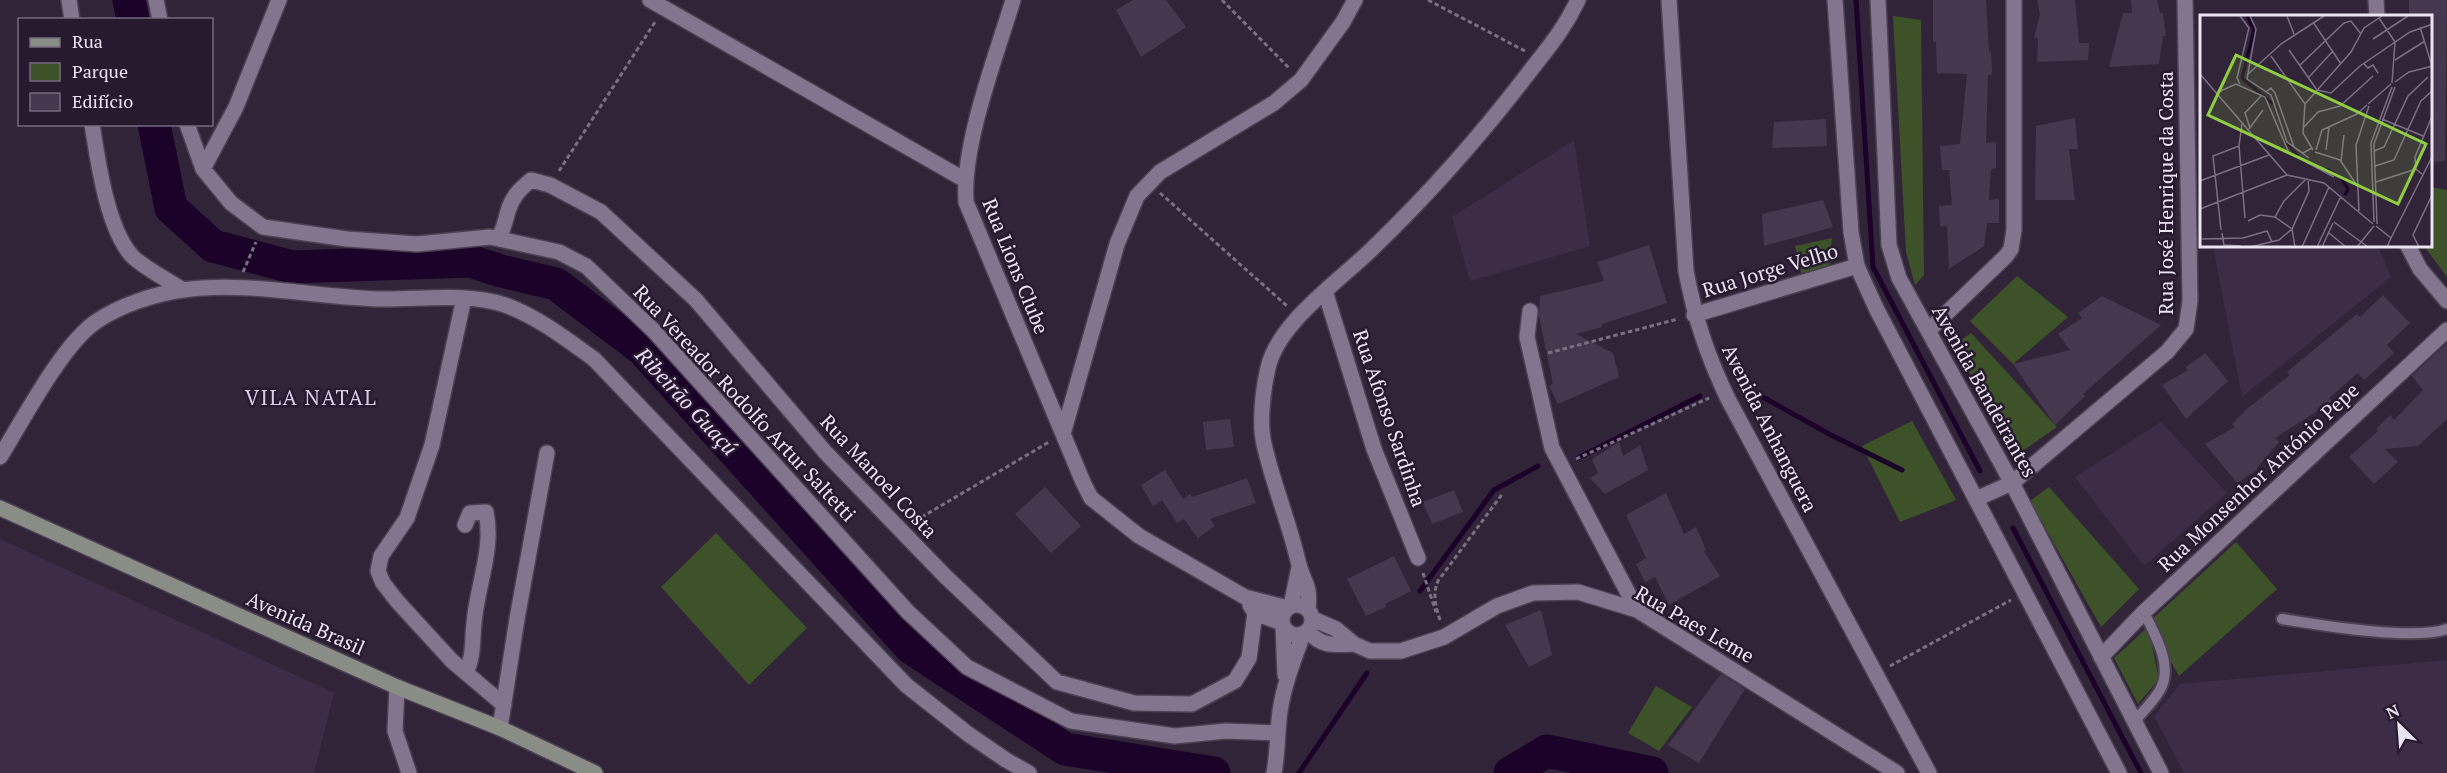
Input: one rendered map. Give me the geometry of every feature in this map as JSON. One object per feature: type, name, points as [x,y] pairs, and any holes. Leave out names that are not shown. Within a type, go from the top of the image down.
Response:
[{"type":"main road","name":"Avenida Brasil","points":[[0,508],[397,687],[500,728],[595,773]]},
{"type":"street","points":[[69,0],[72,18]]},
{"type":"street","points":[[156,0],[160,18]]},
{"type":"street","points":[[202,170],[236,107],[279,0]]},
{"type":"street","name":"Rua Lions Clube","points":[[650,0],[965,180],[966,202],[971,217],[1091,498],[1139,537],[1245,597],[1289,607]]},
{"type":"street","points":[[965,180],[978,120],[1013,0]]},
{"type":"street","points":[[1063,434],[1117,244],[1137,196],[1160,172],[1274,103],[1300,80],[1343,22],[1355,0]]},
{"type":"street","points":[[1286,681],[1308,623],[1310,593],[1299,567],[1296,546],[1263,442],[1263,394],[1268,365],[1281,337],[1325,291],[1415,206],[1501,110],[1567,24],[1578,0]]},
{"type":"street","name":"Avenida Anhanguera","points":[[1669,0],[1686,271],[1694,315],[1707,354],[1724,391],[1929,773]]},
{"type":"street","points":[[1834,0],[1851,232],[1857,266],[1876,308],[2119,773]]},
{"type":"street","name":"Avenida Bandeirantes","points":[[1878,0],[1889,245],[1899,278],[2012,483],[2161,773]]},
{"type":"street","points":[[1929,330],[1989,274],[2011,249],[2014,230],[2014,0]]},
{"type":"street","name":"Rua José Henrique da Costa","points":[[1976,499],[2012,483],[2167,352],[2186,328],[2190,301],[2185,0]]},
{"type":"street","points":[[2376,0],[2377,15]]},
{"type":"street","points":[[92,126],[101,174],[117,233],[133,257],[183,290]]},
{"type":"street","name":"Rua Vereador Rodolfo Artur Saltetti","points":[[188,126],[202,170],[231,203],[263,227],[347,239],[417,244],[490,237],[560,252],[586,266],[653,330],[908,612],[967,667],[1071,721],[1175,736],[1226,731],[1278,733]]},
{"type":"street","points":[[498,238],[503,232],[508,208],[517,191],[531,180],[550,184]]},
{"type":"street","name":"Rua Manoel Costa","points":[[550,184],[601,212],[696,300],[826,453],[945,576],[1057,682],[1134,703],[1192,704],[1235,681],[1249,658],[1255,613]]},
{"type":"street","points":[[2409,248],[2420,269],[2447,302]]},
{"type":"street","name":"Rua Jorge Velho","points":[[1694,315],[1857,266]]},
{"type":"street","points":[[0,457],[67,351],[96,321],[131,304],[183,290],[237,288],[376,298],[464,298],[504,305],[551,328],[594,359],[906,685],[968,734],[1029,773]]},
{"type":"street","name":"Rua Afonso Sardinha","points":[[1325,291],[1374,449],[1418,558]]},
{"type":"street","points":[[464,298],[432,445],[407,518],[381,556],[378,571],[397,601],[452,661],[504,705]]},
{"type":"street","points":[[1530,311],[1527,337],[1552,448],[1637,610]]},
{"type":"street","name":"Rua Monsenhor António Pepe","points":[[2101,657],[2144,612],[2447,330]]},
{"type":"street","points":[[500,728],[517,619],[548,453]]},
{"type":"street","points":[[465,525],[470,513],[486,512],[489,528],[474,623],[472,660],[466,673]]},
{"type":"street","points":[[1274,773],[1286,681],[1283,615],[1289,607],[1299,567]]},
{"type":"street","name":"Rua Paes Leme","points":[[1308,623],[1316,640],[1325,644],[1354,644],[1370,651],[1401,651],[1444,637],[1497,606],[1533,593],[1578,591],[1637,610],[1897,773]]},
{"type":"street","name":"Rua Lions Clube","points":[[1245,597],[1255,613]]},
{"type":"street","points":[[1289,607],[1303,606],[1308,623]]},
{"type":"street","points":[[1255,613],[1283,625],[1292,634],[1308,623]]},
{"type":"street","points":[[397,687],[395,731],[409,773]]},
{"type":"lane","points":[[2135,721],[2160,689],[2165,666],[2158,643],[2144,612]]},
{"type":"lane","points":[[2282,619],[2395,633],[2426,633],[2447,629]]},
{"type":"path","points":[[1222,0],[1300,80]]},
{"type":"path","points":[[1428,0],[1539,59]]},
{"type":"path","points":[[550,184],[664,8]]},
{"type":"path","points":[[1150,184],[1300,318]]},
{"type":"path","points":[[242,274],[255,244]]},
{"type":"path","points":[[1531,357],[1694,315]]},
{"type":"path","points":[[1561,466],[1724,391]]},
{"type":"path","points":[[901,530],[1063,434]]},
{"type":"path","points":[[1444,637],[1434,599],[1438,581],[1503,494]]},
{"type":"path","points":[[1418,558],[1444,637]]},
{"type":"path","points":[[1876,674],[2025,592]]},
{"type":"shaded area","points":[[1574,140],[1590,246],[1470,281],[1452,217]]},
{"type":"shaded area","points":[[2213,248],[2379,248],[2391,277],[2242,397]]},
{"type":"shaded area","points":[[2161,422],[2227,493],[2144,566],[2075,477]]},
{"type":"shaded area","points":[[0,539],[334,693],[314,773],[0,773]]},
{"type":"shaded area","points":[[2447,660],[2447,773],[2184,773],[2154,716],[2180,684]]},
{"type":"green space","points":[[1893,16],[1921,20],[1924,275],[1915,285],[1906,252]]},
{"type":"green space","points":[[2432,187],[2447,190],[2447,277],[2425,248],[2432,248]]},
{"type":"green space","points":[[1832,238],[1829,269],[1801,273],[1795,246]]},
{"type":"green space","points":[[2017,276],[2068,317],[2013,364],[1970,321]]},
{"type":"green space","points":[[1971,333],[2057,427],[2015,456],[1954,345]]},
{"type":"green space","points":[[1912,421],[1956,500],[1900,522],[1862,446]]},
{"type":"green space","points":[[2049,487],[2139,589],[2101,627],[2030,501]]},
{"type":"green space","points":[[716,533],[807,628],[749,685],[661,587]]},
{"type":"green space","points":[[2236,542],[2277,589],[2179,676],[2149,622]]},
{"type":"green space","points":[[2148,627],[2159,679],[2138,704],[2114,658]]},
{"type":"green space","points":[[1656,686],[1692,707],[1659,751],[1628,733]]},
{"type":"building","points":[[1133,0],[1166,0],[1186,27],[1141,57],[1116,10]]},
{"type":"building","points":[[1933,0],[1986,0],[1989,52],[1991,52],[1992,75],[1988,75],[1986,143],[1996,142],[1996,168],[1991,169],[1989,200],[1999,199],[1999,223],[1987,223],[1984,246],[1949,269],[1947,226],[1940,226],[1939,206],[1952,205],[1949,170],[1942,170],[1940,146],[1960,144],[1967,74],[1937,73],[1936,42],[1933,42]]},
{"type":"building","points":[[2037,0],[2075,0],[2079,43],[2089,43],[2088,60],[2037,62],[2038,38],[2034,38],[2040,14]]},
{"type":"building","points":[[2131,0],[2157,0],[2160,13],[2163,13],[2166,36],[2163,36],[2159,64],[2109,67],[2123,13],[2132,13]]},
{"type":"building","points":[[2409,0],[2447,0],[2445,161],[2432,162],[2432,15],[2409,15]]},
{"type":"building","points":[[2075,118],[2078,149],[2069,149],[2075,200],[2035,200],[2036,126]]},
{"type":"building","points":[[1826,119],[1827,146],[1772,148],[1774,122]]},
{"type":"building","points":[[1823,200],[1833,227],[1764,246],[1762,214]]},
{"type":"building","points":[[1649,245],[1667,303],[1576,334],[1613,353],[1619,377],[1558,404],[1549,386],[1553,384],[1539,316],[1540,296],[1604,281],[1597,262]]},
{"type":"building","points":[[2383,295],[2410,323],[2387,345],[2394,353],[2364,380],[2358,373],[2329,398],[2332,402],[2275,438],[2279,442],[2257,470],[2237,483],[2205,444],[2235,427],[2232,424],[2248,408],[2290,375],[2287,372],[2357,314],[2360,317]]},
{"type":"building","points":[[2102,296],[2161,325],[2083,394],[2085,396],[2055,425],[2013,364],[2070,350],[2058,334],[2082,318],[2078,313]]},
{"type":"building","points":[[2447,343],[2447,419],[2418,446],[2385,449],[2398,462],[2374,484],[2349,457],[2378,431],[2376,429],[2390,415],[2394,420],[2423,390],[2412,376]]},
{"type":"building","points":[[2205,353],[2228,381],[2186,419],[2162,385],[2188,370],[2186,367]]},
{"type":"building","points":[[1230,419],[1234,447],[1206,450],[1203,422]]},
{"type":"building","points":[[1619,442],[1623,456],[1640,445],[1648,470],[1605,494],[1590,478],[1598,473],[1592,459]]},
{"type":"building","points":[[1165,470],[1183,499],[1190,494],[1192,497],[1247,478],[1256,503],[1210,519],[1215,526],[1198,538],[1184,519],[1177,523],[1162,500],[1153,506],[1141,485]]},
{"type":"building","points":[[1045,487],[1081,526],[1051,553],[1015,514]]},
{"type":"building","points":[[1454,490],[1463,512],[1432,524],[1423,502]]},
{"type":"building","points":[[1666,493],[1684,534],[1696,527],[1706,550],[1704,551],[1720,576],[1669,605],[1655,577],[1645,582],[1636,564],[1646,558],[1626,515]]},
{"type":"building","points":[[1394,556],[1411,591],[1385,604],[1386,607],[1366,616],[1347,579]]},
{"type":"building","points":[[1541,610],[1552,655],[1529,667],[1505,625]]},
{"type":"building","points":[[1721,674],[1745,689],[1699,763],[1668,745]]},
{"type":"waterway","name":"Ribeirão Guaçú","points":[[129,0],[133,18]]},
{"type":"waterway","points":[[1856,0],[1873,267],[1980,471]]},
{"type":"waterway","name":"Ribeirão Guaçú","points":[[154,126],[171,208],[213,246],[292,267],[470,261],[556,284],[642,349],[911,648],[1065,749],[1214,773]]},
{"type":"waterway","points":[[1578,458],[1700,396]]},
{"type":"waterway","points":[[1761,396],[1829,434],[1902,470]]},
{"type":"waterway","points":[[1420,591],[1494,490],[1538,466]]},
{"type":"waterway","points":[[2013,528],[2141,773]]},
{"type":"waterway","points":[[1299,773],[1367,673]]},
{"type":"waterway","name":"Ribeirão Guaçú","points":[[1510,773],[1547,751],[1652,773]]},
{"type":"district","name":"VILA NATAL","points":[[311,397]]}]
